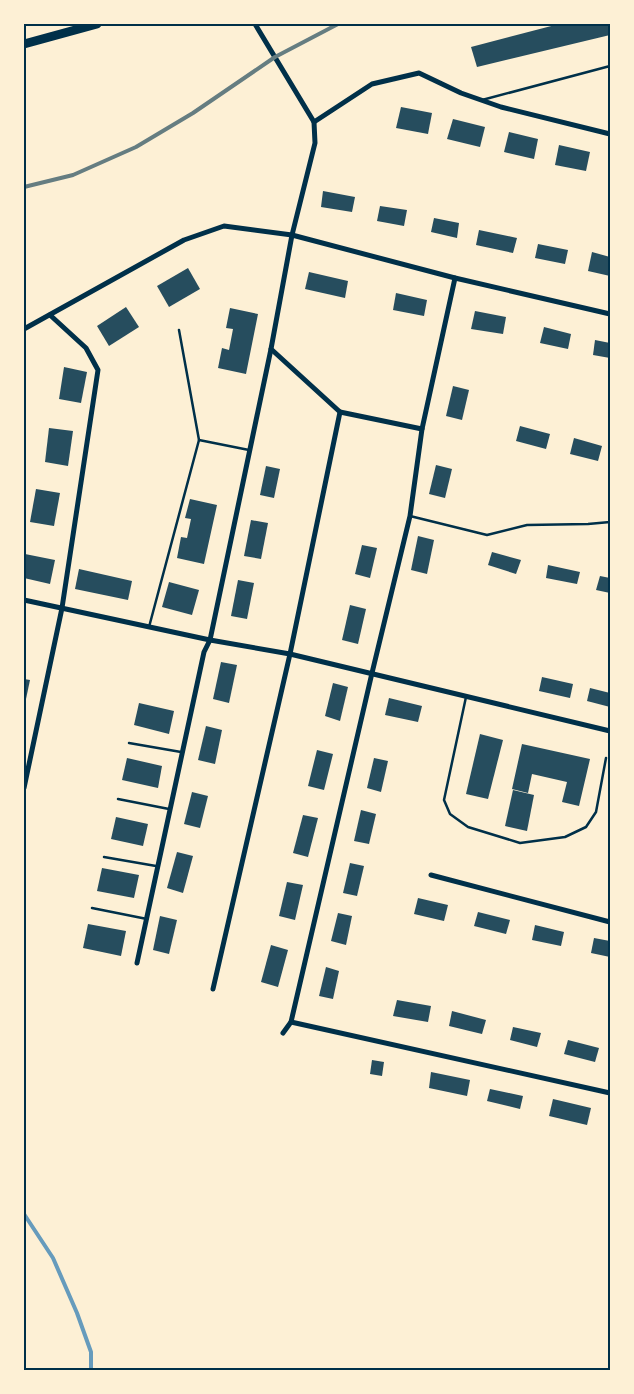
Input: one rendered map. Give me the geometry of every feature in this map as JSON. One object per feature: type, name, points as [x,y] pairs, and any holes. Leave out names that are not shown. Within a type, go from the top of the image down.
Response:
[{"type":"main road","points":[[24,44],[98,24]]},
{"type":"street","points":[[137,964],[204,652],[210,640],[271,349],[292,235],[314,143],[314,122],[255,24]]},
{"type":"street","points":[[314,122],[372,84],[419,73],[461,93],[501,107],[610,134]]},
{"type":"street","points":[[24,330],[184,240],[224,226],[292,235],[456,278],[610,314]]},
{"type":"street","points":[[282,1033],[291,1022],[410,516],[422,429],[456,278]]},
{"type":"street","points":[[24,788],[62,608],[98,370],[86,348],[50,315]]},
{"type":"street","points":[[271,349],[340,412],[422,429]]},
{"type":"street","points":[[213,990],[290,654],[340,412]]},
{"type":"street","points":[[24,600],[210,640],[290,654],[610,731]]},
{"type":"street","points":[[431,875],[610,922]]},
{"type":"street","points":[[291,1022],[610,1093]]},
{"type":"lane","points":[[481,100],[610,66]]},
{"type":"lane","points":[[149,627],[199,440],[179,330]]},
{"type":"lane","points":[[199,440],[250,450]]},
{"type":"lane","points":[[410,516],[487,535],[527,525],[610,522]]},
{"type":"lane","points":[[466,697],[444,800],[450,814],[468,827],[520,843],[565,836],[586,827],[596,812],[606,758]]},
{"type":"lane","points":[[129,743],[183,752]]},
{"type":"lane","points":[[118,799],[170,809]]},
{"type":"lane","points":[[104,857],[158,867]]},
{"type":"lane","points":[[92,908],[146,919]]},
{"type":"building","points":[[559,24],[610,24],[610,35],[477,67],[471,47]]},
{"type":"building","points":[[401,107],[432,113],[428,134],[396,128]]},
{"type":"building","points":[[453,119],[485,127],[480,147],[447,139]]},
{"type":"building","points":[[509,132],[538,139],[534,159],[504,152]]},
{"type":"building","points":[[559,145],[590,152],[586,171],[555,165]]},
{"type":"building","points":[[323,191],[355,197],[352,212],[321,207]]},
{"type":"building","points":[[380,206],[407,210],[404,226],[377,221]]},
{"type":"building","points":[[434,218],[459,223],[457,238],[431,232]]},
{"type":"building","points":[[479,230],[517,238],[513,253],[476,245]]},
{"type":"building","points":[[538,244],[568,250],[565,264],[535,258]]},
{"type":"building","points":[[592,252],[610,257],[610,276],[588,271]]},
{"type":"building","points":[[188,268],[200,289],[169,307],[157,286]]},
{"type":"building","points":[[309,272],[348,281],[345,298],[305,289]]},
{"type":"building","points":[[396,293],[427,300],[424,316],[393,310]]},
{"type":"building","points":[[126,307],[139,327],[109,346],[97,326]]},
{"type":"building","points":[[230,308],[258,314],[246,374],[218,368],[222,348],[229,350],[233,329],[226,328]]},
{"type":"building","points":[[475,311],[506,317],[503,334],[471,329]]},
{"type":"building","points":[[544,327],[571,334],[568,349],[540,343]]},
{"type":"building","points":[[595,340],[610,343],[610,358],[593,355]]},
{"type":"building","points":[[64,367],[87,372],[81,403],[59,399]]},
{"type":"building","points":[[453,386],[469,390],[462,420],[446,416]]},
{"type":"building","points":[[520,426],[550,434],[546,449],[516,441]]},
{"type":"building","points":[[49,428],[73,431],[68,466],[45,462]]},
{"type":"building","points":[[574,438],[602,446],[598,461],[570,454]]},
{"type":"building","points":[[436,465],[452,469],[445,498],[429,494]]},
{"type":"building","points":[[266,466],[280,469],[274,498],[260,495]]},
{"type":"building","points":[[36,489],[60,493],[54,526],[30,522]]},
{"type":"building","points":[[190,499],[217,505],[204,564],[177,558],[181,537],[187,538],[191,519],[185,518]]},
{"type":"building","points":[[251,520],[268,523],[261,559],[244,556]]},
{"type":"building","points":[[418,536],[434,540],[427,574],[411,570]]},
{"type":"building","points":[[362,545],[377,548],[370,578],[355,574]]},
{"type":"building","points":[[492,552],[521,560],[516,574],[488,565]]},
{"type":"building","points":[[25,554],[55,560],[50,584],[24,578]]},
{"type":"building","points":[[548,565],[580,572],[577,584],[546,578]]},
{"type":"building","points":[[79,569],[132,581],[128,600],[75,589]]},
{"type":"building","points":[[600,576],[610,578],[610,593],[596,590]]},
{"type":"building","points":[[238,580],[254,583],[247,619],[231,616]]},
{"type":"building","points":[[169,582],[199,590],[192,615],[162,607]]},
{"type":"building","points":[[350,605],[366,609],[358,644],[342,640]]},
{"type":"building","points":[[221,662],[237,665],[229,703],[213,699]]},
{"type":"building","points":[[542,677],[573,684],[570,698],[539,691]]},
{"type":"building","points":[[24,679],[30,680],[26,699],[24,699]]},
{"type":"building","points":[[333,683],[348,687],[340,721],[325,716]]},
{"type":"building","points":[[590,688],[610,693],[610,707],[587,701]]},
{"type":"building","points":[[389,698],[422,706],[418,722],[385,715]]},
{"type":"building","points":[[139,703],[174,711],[169,734],[134,725]]},
{"type":"building","points":[[206,726],[222,730],[215,764],[198,760]]},
{"type":"building","points":[[480,734],[503,740],[488,799],[466,794]]},
{"type":"building","points":[[522,744],[590,759],[579,806],[562,802],[567,782],[532,774],[528,793],[512,789]]},
{"type":"building","points":[[317,750],[333,754],[324,790],[308,786]]},
{"type":"building","points":[[127,758],[162,766],[158,788],[122,780]]},
{"type":"building","points":[[374,758],[388,761],[381,792],[367,788]]},
{"type":"building","points":[[513,790],[534,795],[527,831],[505,826]]},
{"type":"building","points":[[192,792],[208,796],[200,828],[184,824]]},
{"type":"building","points":[[361,810],[376,814],[369,844],[354,841]]},
{"type":"building","points":[[303,815],[318,818],[308,857],[293,853]]},
{"type":"building","points":[[116,817],[148,824],[143,846],[111,839]]},
{"type":"building","points":[[177,852],[193,856],[183,893],[167,888]]},
{"type":"building","points":[[350,863],[364,866],[357,896],[343,893]]},
{"type":"building","points":[[102,868],[139,875],[134,898],[97,891]]},
{"type":"building","points":[[287,882],[303,885],[295,920],[279,916]]},
{"type":"building","points":[[418,898],[448,905],[444,921],[414,914]]},
{"type":"building","points":[[478,912],[510,920],[506,934],[474,926]]},
{"type":"building","points":[[338,913],[352,916],[346,945],[331,941]]},
{"type":"building","points":[[160,916],[177,920],[169,954],[153,950]]},
{"type":"building","points":[[88,924],[126,931],[121,956],[83,948]]},
{"type":"building","points":[[535,925],[564,932],[561,946],[532,940]]},
{"type":"building","points":[[594,938],[610,941],[610,957],[591,953]]},
{"type":"building","points":[[271,945],[288,950],[278,987],[261,982]]},
{"type":"building","points":[[326,967],[339,971],[333,999],[319,996]]},
{"type":"building","points":[[397,1000],[431,1006],[428,1022],[393,1016]]},
{"type":"building","points":[[452,1011],[486,1020],[482,1034],[449,1026]]},
{"type":"building","points":[[513,1027],[541,1033],[537,1047],[510,1040]]},
{"type":"building","points":[[568,1040],[599,1048],[595,1062],[564,1054]]},
{"type":"building","points":[[372,1060],[384,1062],[382,1076],[370,1074]]},
{"type":"building","points":[[431,1072],[470,1080],[467,1096],[429,1088]]},
{"type":"building","points":[[490,1089],[523,1096],[520,1109],[487,1101]]},
{"type":"building","points":[[553,1099],[591,1108],[587,1125],[549,1116]]},
{"type":"waterway","points":[[24,1214],[53,1258],[77,1313],[91,1352],[91,1370]]},
{"type":"railway","points":[[24,187],[73,175],[136,147],[193,113],[275,57],[338,24]]}]
